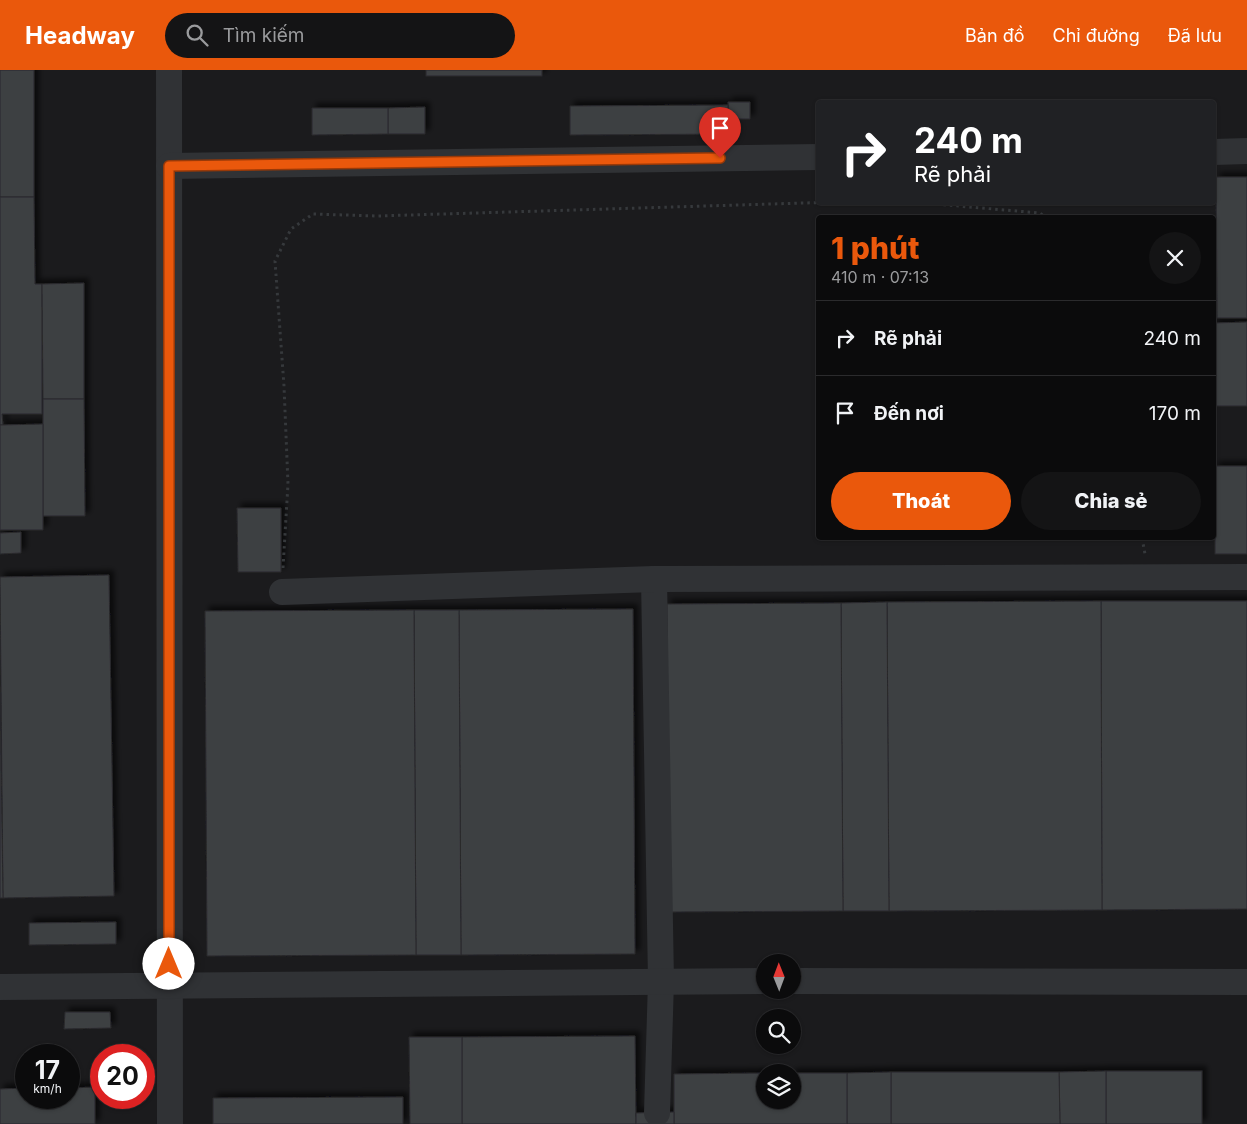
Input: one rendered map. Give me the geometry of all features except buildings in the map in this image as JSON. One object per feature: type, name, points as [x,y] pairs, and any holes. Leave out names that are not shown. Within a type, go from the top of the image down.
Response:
[{"type":"lane","points":[[168,70],[170,1124]]},
{"type":"lane","points":[[1216,152],[1247,151]]},
{"type":"lane","points":[[169,166],[816,157]]},
{"type":"lane","points":[[282,592],[654,579],[1247,577]]},
{"type":"lane","points":[[654,579],[661,981],[657,1113]]},
{"type":"lane","points":[[0,987],[169,984],[756,981]]},
{"type":"lane","points":[[801,981],[1247,982]]},
{"type":"path","points":[[282,592],[288,484],[284,386],[275,261],[290,229],[313,214],[377,216],[816,203]]},
{"type":"path","points":[[946,205],[1040,213],[1042,215]]},
{"type":"shaded area","points":[[0,70],[1247,70],[1247,1124],[0,1124]]},
{"type":"route","points":[[169,964],[169,166],[720,158]]}]
